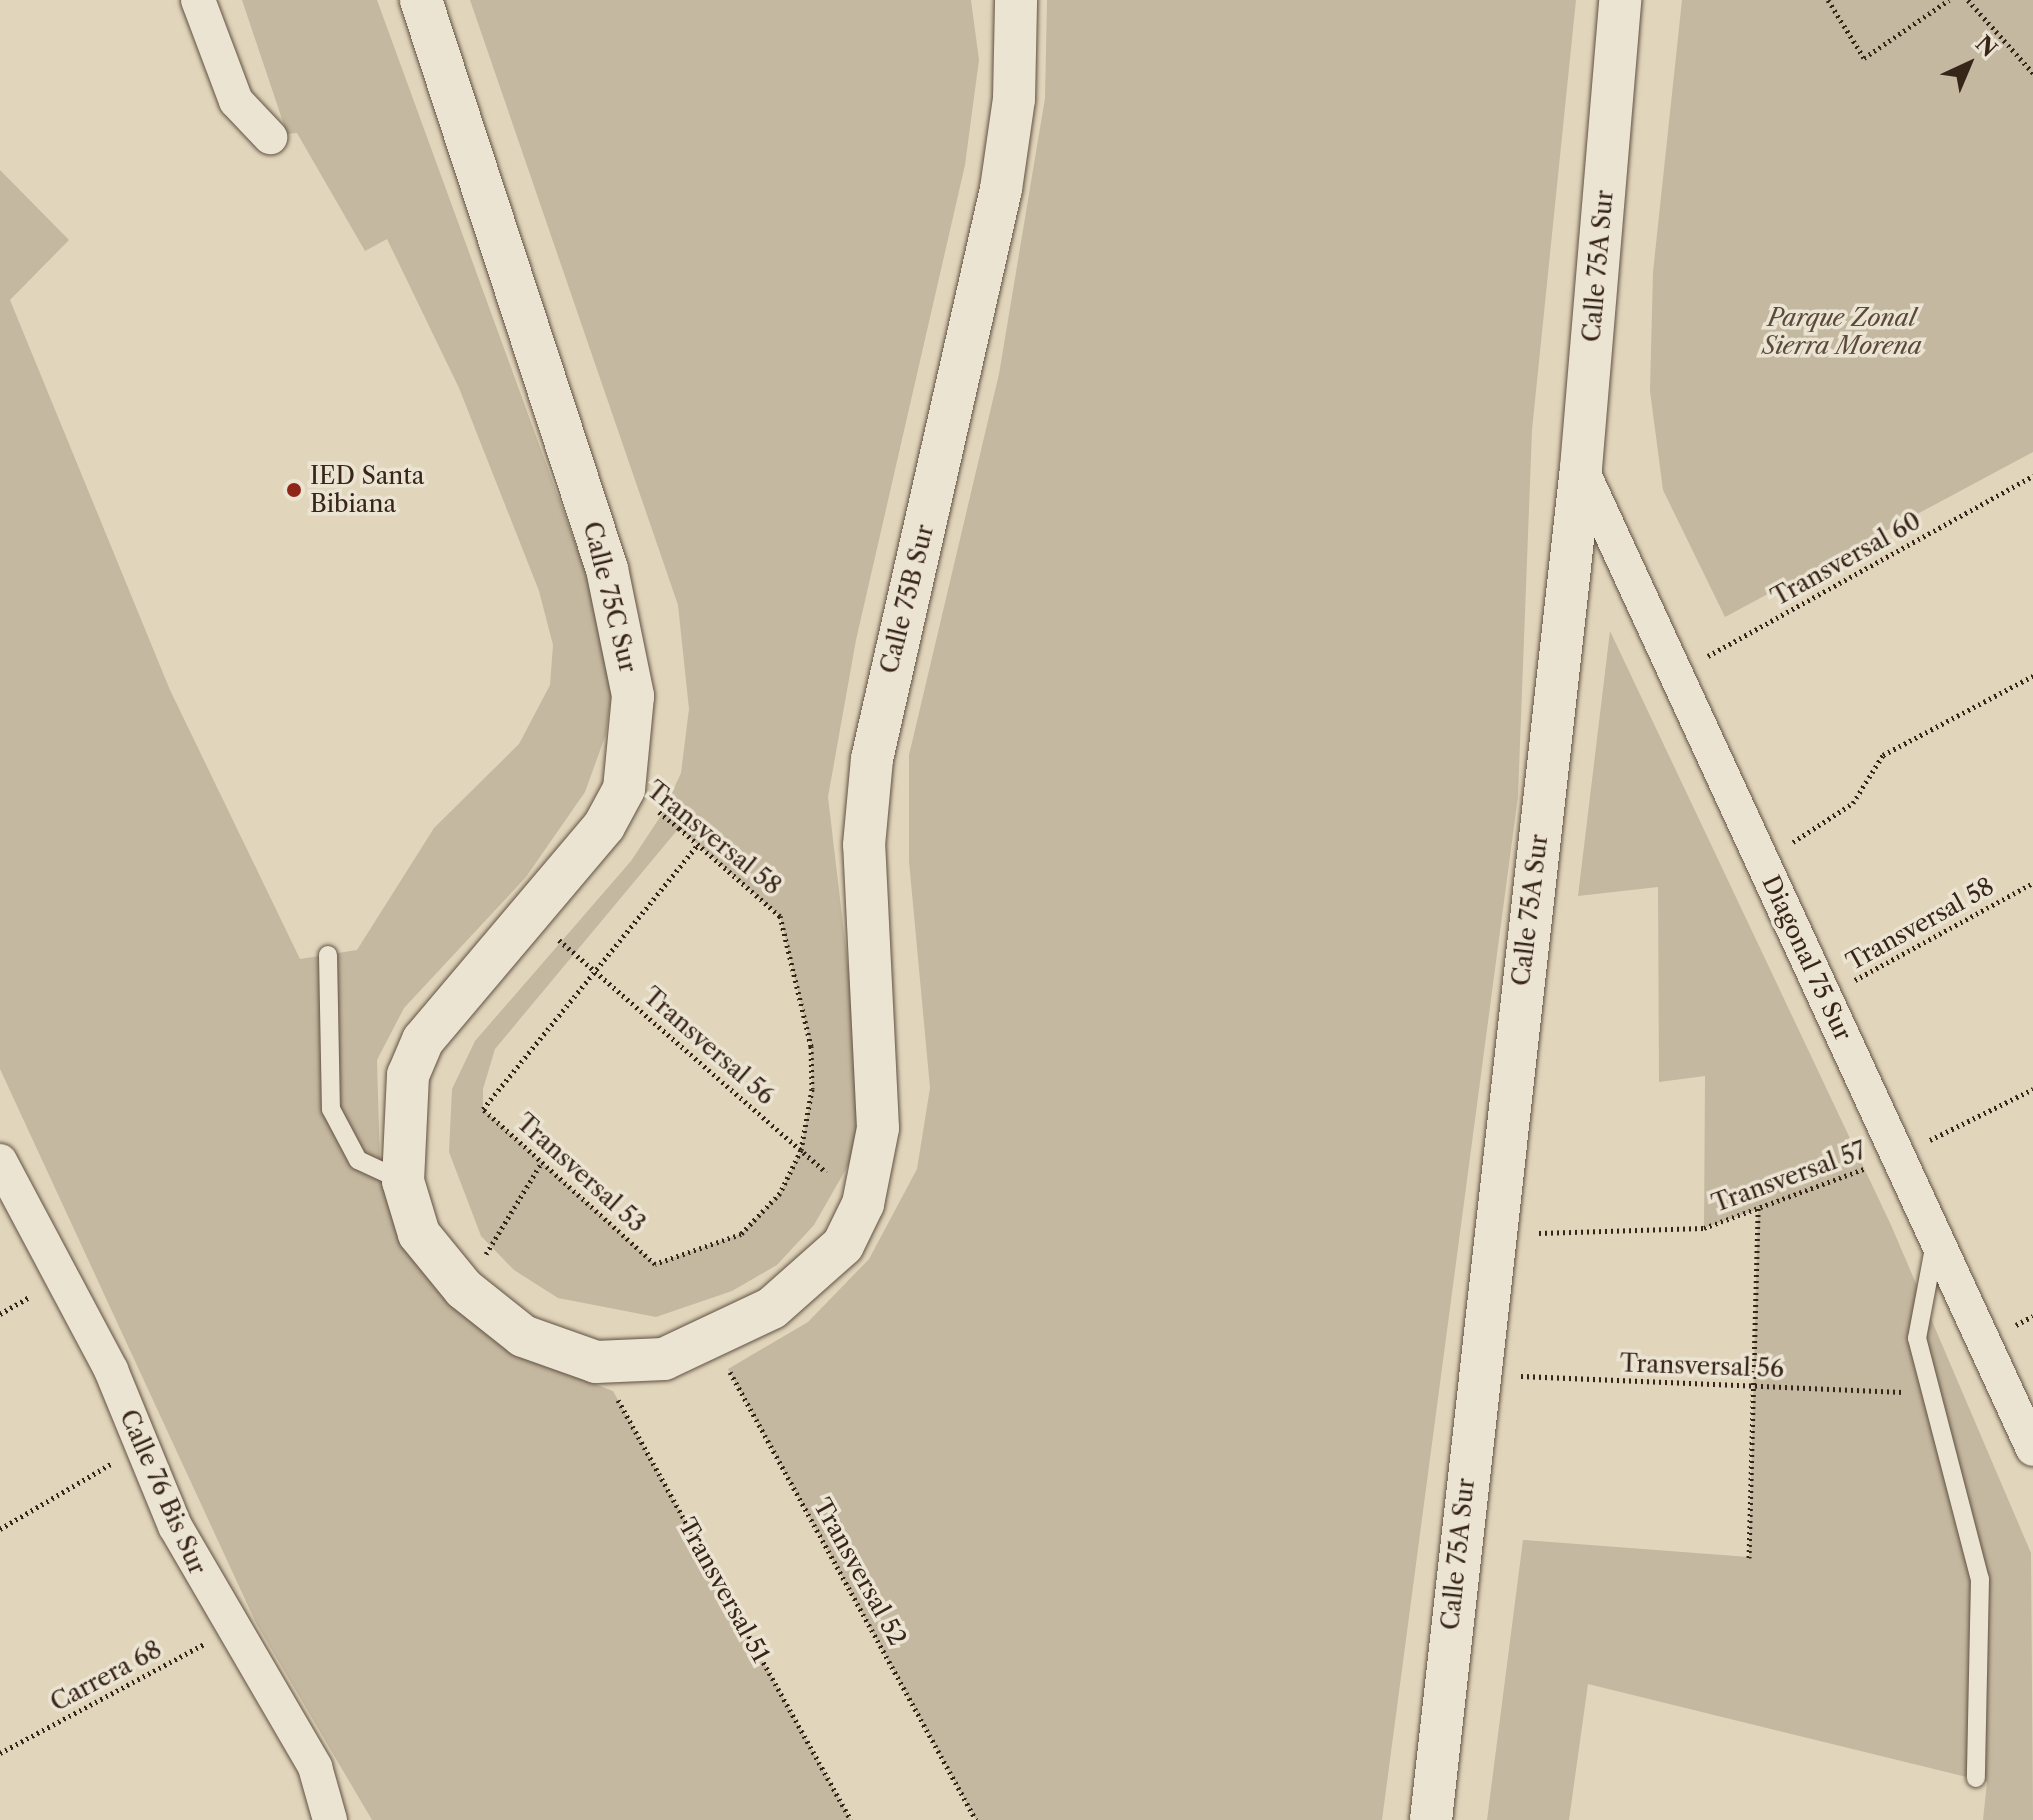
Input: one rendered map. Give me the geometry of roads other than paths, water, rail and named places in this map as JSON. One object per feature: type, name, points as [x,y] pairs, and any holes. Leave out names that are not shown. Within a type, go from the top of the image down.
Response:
[{"type":"street","points":[[198,0],[236,101],[270,137]]},
{"type":"street","name":"Calle 75C Sur","points":[[402,1163],[408,1075],[423,1040],[531,916],[624,789],[633,696],[607,569],[421,0]]},
{"type":"street","name":"Calle 75B Sur","points":[[402,1163],[419,1234],[464,1289],[523,1336],[596,1362],[664,1359],[713,1342],[808,1278],[843,1245],[863,1204],[878,1128],[864,845],[872,759],[998,204],[1014,99],[1016,0]]},
{"type":"street","name":"Calle 75A Sur","points":[[1431,1820],[1476,1374],[1581,468],[1620,0]]},
{"type":"street","name":"Diagonal 75 Sur","points":[[1581,468],[2033,1449]]},
{"type":"street","name":"Calle 76 Bis Sur","points":[[0,1161],[111,1370],[139,1448],[229,1631],[315,1767],[330,1820]]},
{"type":"lane","points":[[328,955],[331,1109],[358,1160],[402,1163]]},
{"type":"lane","points":[[1936,1237],[1917,1338],[1926,1393],[1980,1579],[1976,1778]]},
{"type":"place","name":"IED Santa Bibiana","points":[[294,490]]},
{"type":"park label","name":"Parque Zonal Sierra Morena","points":[[1842,332]]}]
